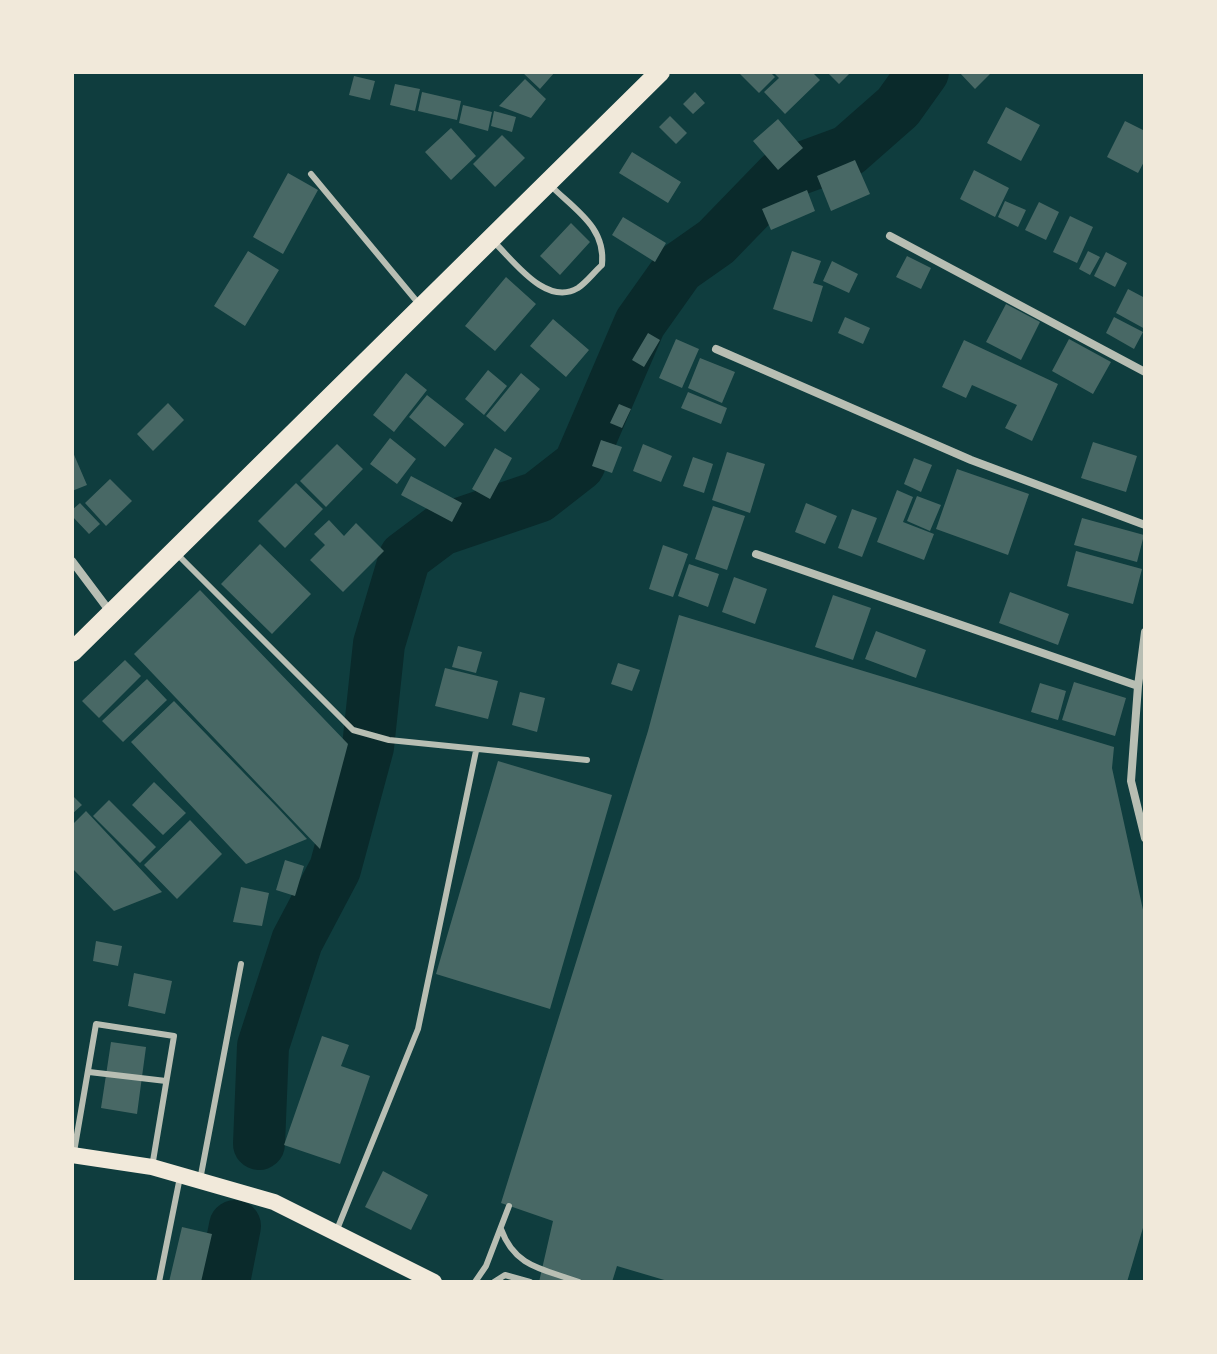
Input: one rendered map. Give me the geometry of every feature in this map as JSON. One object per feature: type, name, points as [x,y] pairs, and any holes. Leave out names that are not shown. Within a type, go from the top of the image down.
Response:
[{"type":"main road","points":[[72,652],[660,72]]},
{"type":"main road","points":[[73,1155],[152,1167],[274,1202],[434,1282]]},
{"type":"street","points":[[890,236],[1145,372]]},
{"type":"street","points":[[716,349],[971,460],[1145,525]]},
{"type":"street","points":[[756,554],[1138,686]]},
{"type":"street","points":[[72,561],[111,614]]},
{"type":"street","points":[[1145,632],[1131,781],[1145,838]]},
{"type":"lane","points":[[311,174],[422,307]]},
{"type":"lane","points":[[491,239],[540,287],[560,292],[577,289],[602,265],[603,248],[595,229],[548,183]]},
{"type":"lane","points":[[175,552],[353,730],[389,740],[587,760]]},
{"type":"lane","points":[[336,1232],[418,1029],[476,751]]},
{"type":"lane","points":[[200,1180],[241,964]]},
{"type":"lane","points":[[73,1155],[96,1024],[174,1036],[152,1167]]},
{"type":"lane","points":[[89,1072],[166,1081]]},
{"type":"lane","points":[[159,1282],[181,1174]]},
{"type":"lane","points":[[475,1282],[486,1266],[509,1206]]},
{"type":"lane","points":[[501,1229],[507,1246],[515,1256],[579,1282]]},
{"type":"lane","points":[[494,1282],[505,1275],[530,1282]]},
{"type":"building","points":[[522,72],[555,72],[540,89]]},
{"type":"building","points":[[738,72],[770,72],[775,77],[759,93]]},
{"type":"building","points":[[773,72],[812,72],[820,80],[785,114],[764,92],[779,78]]},
{"type":"building","points":[[827,72],[851,72],[839,84]]},
{"type":"building","points":[[959,72],[992,72],[975,89]]},
{"type":"building","points":[[354,76],[375,81],[370,100],[349,95]]},
{"type":"building","points":[[525,79],[546,99],[531,118],[499,106]]},
{"type":"building","points":[[395,84],[420,89],[415,111],[390,105]]},
{"type":"building","points":[[422,92],[461,101],[457,120],[418,111]]},
{"type":"building","points":[[695,92],[705,103],[693,114],[683,104]]},
{"type":"building","points":[[463,105],[492,112],[488,131],[459,123]]},
{"type":"building","points":[[1006,107],[1040,125],[1021,161],[987,143]]},
{"type":"building","points":[[494,111],[516,117],[512,132],[491,126]]},
{"type":"building","points":[[670,116],[687,133],[676,144],[659,127]]},
{"type":"building","points":[[778,119],[803,148],[778,170],[753,141]]},
{"type":"building","points":[[1125,121],[1145,131],[1145,160],[1138,173],[1107,157]]},
{"type":"building","points":[[451,128],[476,156],[451,180],[425,152]]},
{"type":"building","points":[[502,135],[525,158],[495,187],[473,164]]},
{"type":"building","points":[[632,152],[681,182],[668,203],[619,173]]},
{"type":"building","points":[[855,160],[870,194],[831,211],[817,176]]},
{"type":"building","points":[[974,170],[1009,188],[995,217],[960,199]]},
{"type":"building","points":[[288,173],[318,190],[283,254],[253,237]]},
{"type":"building","points":[[807,190],[815,211],[771,230],[762,209]]},
{"type":"building","points":[[1005,201],[1026,210],[1018,227],[998,217]]},
{"type":"building","points":[[1039,202],[1059,212],[1046,240],[1025,230]]},
{"type":"building","points":[[1070,216],[1093,227],[1077,263],[1053,252]]},
{"type":"building","points":[[623,217],[666,243],[655,262],[612,235]]},
{"type":"building","points":[[571,223],[590,242],[560,275],[540,256]]},
{"type":"building","points":[[248,251],[279,270],[245,326],[214,306]]},
{"type":"building","points":[[792,251],[821,261],[813,283],[823,286],[812,322],[773,309]]},
{"type":"building","points":[[1088,251],[1100,257],[1090,275],[1079,269]]},
{"type":"building","points":[[1106,252],[1127,263],[1115,287],[1094,276]]},
{"type":"building","points":[[907,256],[931,268],[921,289],[896,277]]},
{"type":"building","points":[[832,261],[858,274],[849,293],[823,281]]},
{"type":"building","points":[[506,277],[536,304],[495,351],[465,326]]},
{"type":"building","points":[[1128,289],[1145,298],[1145,329],[1116,313]]},
{"type":"building","points":[[1006,304],[1040,322],[1021,360],[986,342]]},
{"type":"building","points":[[845,317],[870,328],[863,344],[838,333]]},
{"type":"building","points":[[1114,317],[1143,332],[1134,349],[1106,333]]},
{"type":"building","points":[[553,319],[589,350],[566,377],[530,346]]},
{"type":"building","points":[[648,333],[660,340],[644,367],[632,360]]},
{"type":"building","points":[[676,339],[699,349],[682,388],[659,378]]},
{"type":"building","points":[[1069,339],[1111,362],[1093,394],[1052,371]]},
{"type":"building","points":[[964,340],[1058,384],[1032,441],[1005,428],[1017,405],[972,385],[966,398],[942,387]]},
{"type":"building","points":[[700,358],[735,372],[722,403],[688,388]]},
{"type":"building","points":[[488,370],[507,386],[484,415],[465,399]]},
{"type":"building","points":[[406,373],[427,390],[394,432],[373,415]]},
{"type":"building","points":[[521,373],[540,389],[505,432],[486,416]]},
{"type":"building","points":[[688,392],[727,408],[721,424],[681,408]]},
{"type":"building","points":[[427,395],[464,424],[445,447],[409,417]]},
{"type":"building","points":[[168,403],[184,420],[153,451],[137,434]]},
{"type":"building","points":[[619,404],[631,409],[622,428],[610,423]]},
{"type":"building","points":[[390,438],[416,459],[397,484],[370,464]]},
{"type":"building","points":[[601,440],[622,447],[612,473],[592,466]]},
{"type":"building","points":[[1093,442],[1137,456],[1126,492],[1081,478]]},
{"type":"building","points":[[337,444],[363,469],[326,507],[300,481]]},
{"type":"building","points":[[643,444],[672,456],[661,482],[633,471]]},
{"type":"building","points":[[495,448],[512,458],[490,499],[472,489]]},
{"type":"building","points":[[72,450],[87,485],[72,491]]},
{"type":"building","points":[[727,452],[765,464],[750,513],[712,500]]},
{"type":"building","points":[[693,457],[713,464],[704,493],[683,486]]},
{"type":"building","points":[[914,458],[932,465],[921,492],[904,484]]},
{"type":"building","points":[[957,469],[1029,494],[1008,555],[936,529]]},
{"type":"building","points":[[411,476],[462,503],[452,522],[401,495]]},
{"type":"building","points":[[110,479],[132,501],[106,526],[85,503]]},
{"type":"building","points":[[296,483],[323,509],[285,548],[258,521]]},
{"type":"building","points":[[897,490],[913,497],[903,522],[934,534],[924,560],[877,542]]},
{"type":"building","points":[[917,496],[941,505],[930,531],[907,521]]},
{"type":"building","points":[[80,503],[100,524],[89,534],[72,516],[72,510]]},
{"type":"building","points":[[806,503],[837,516],[825,544],[795,532]]},
{"type":"building","points":[[713,506],[745,516],[727,570],[695,559]]},
{"type":"building","points":[[852,509],[877,518],[862,557],[838,548]]},
{"type":"building","points":[[1082,518],[1144,535],[1137,562],[1074,545]]},
{"type":"building","points":[[329,520],[344,536],[356,523],[384,551],[343,592],[310,560],[325,545],[314,534]]},
{"type":"building","points":[[260,544],[311,594],[272,634],[221,584]]},
{"type":"building","points":[[663,545],[688,554],[673,597],[649,589]]},
{"type":"building","points":[[1076,551],[1142,569],[1133,604],[1067,586]]},
{"type":"building","points":[[689,564],[719,574],[708,607],[678,596]]},
{"type":"building","points":[[734,577],[767,589],[755,624],[722,612]]},
{"type":"building","points":[[200,590],[348,744],[320,849],[134,654]]},
{"type":"building","points":[[1010,592],[1069,614],[1058,645],[999,623]]},
{"type":"building","points":[[833,595],[871,608],[853,660],[815,647]]},
{"type":"building","points":[[679,615],[1114,747],[1112,768],[1145,919],[1145,1221],[1127,1282],[671,1282],[617,1266],[612,1282],[539,1282],[553,1221],[501,1203],[648,731]]},
{"type":"building","points":[[876,631],[926,650],[916,678],[865,659]]},
{"type":"building","points":[[458,646],[482,652],[476,673],[452,667]]},
{"type":"building","points":[[125,660],[141,676],[99,718],[82,701]]},
{"type":"building","points":[[618,663],[640,670],[632,691],[611,684]]},
{"type":"building","points":[[445,668],[498,681],[488,719],[435,706]]},
{"type":"building","points":[[147,679],[167,700],[123,742],[102,721]]},
{"type":"building","points":[[1074,682],[1126,698],[1115,736],[1062,720]]},
{"type":"building","points":[[1040,683],[1066,691],[1058,720],[1031,712]]},
{"type":"building","points":[[520,692],[545,698],[537,732],[512,725]]},
{"type":"building","points":[[174,701],[307,839],[246,864],[131,742]]},
{"type":"building","points":[[498,761],[612,795],[550,1009],[436,974]]},
{"type":"building","points":[[154,782],[186,813],[163,835],[132,805]]},
{"type":"building","points":[[72,795],[82,805],[72,814]]},
{"type":"building","points":[[109,800],[156,847],[140,863],[93,816]]},
{"type":"building","points":[[86,811],[162,892],[114,911],[72,868],[72,825]]},
{"type":"building","points":[[190,820],[222,854],[177,899],[144,865]]},
{"type":"building","points":[[285,860],[304,866],[295,896],[276,890]]},
{"type":"building","points":[[241,887],[269,893],[262,926],[233,922]]},
{"type":"building","points":[[96,941],[122,946],[118,966],[93,961]]},
{"type":"building","points":[[134,973],[172,981],[165,1014],[128,1006]]},
{"type":"building","points":[[322,1036],[349,1045],[341,1066],[370,1076],[340,1164],[284,1145]]},
{"type":"building","points":[[111,1042],[146,1047],[137,1114],[101,1108]]},
{"type":"building","points":[[383,1171],[428,1195],[411,1230],[365,1207]]},
{"type":"building","points":[[182,1227],[212,1234],[201,1282],[169,1282]]},
{"type":"waterway","points":[[259,1144],[263,1046],[297,941],[335,869],[368,747],[379,644],[405,557],[441,530],[538,497],[579,465],[640,323],[679,268],[716,242],[780,176],[848,151],[898,107],[923,72]]},
{"type":"waterway","points":[[224,1282],[235,1226]]}]
